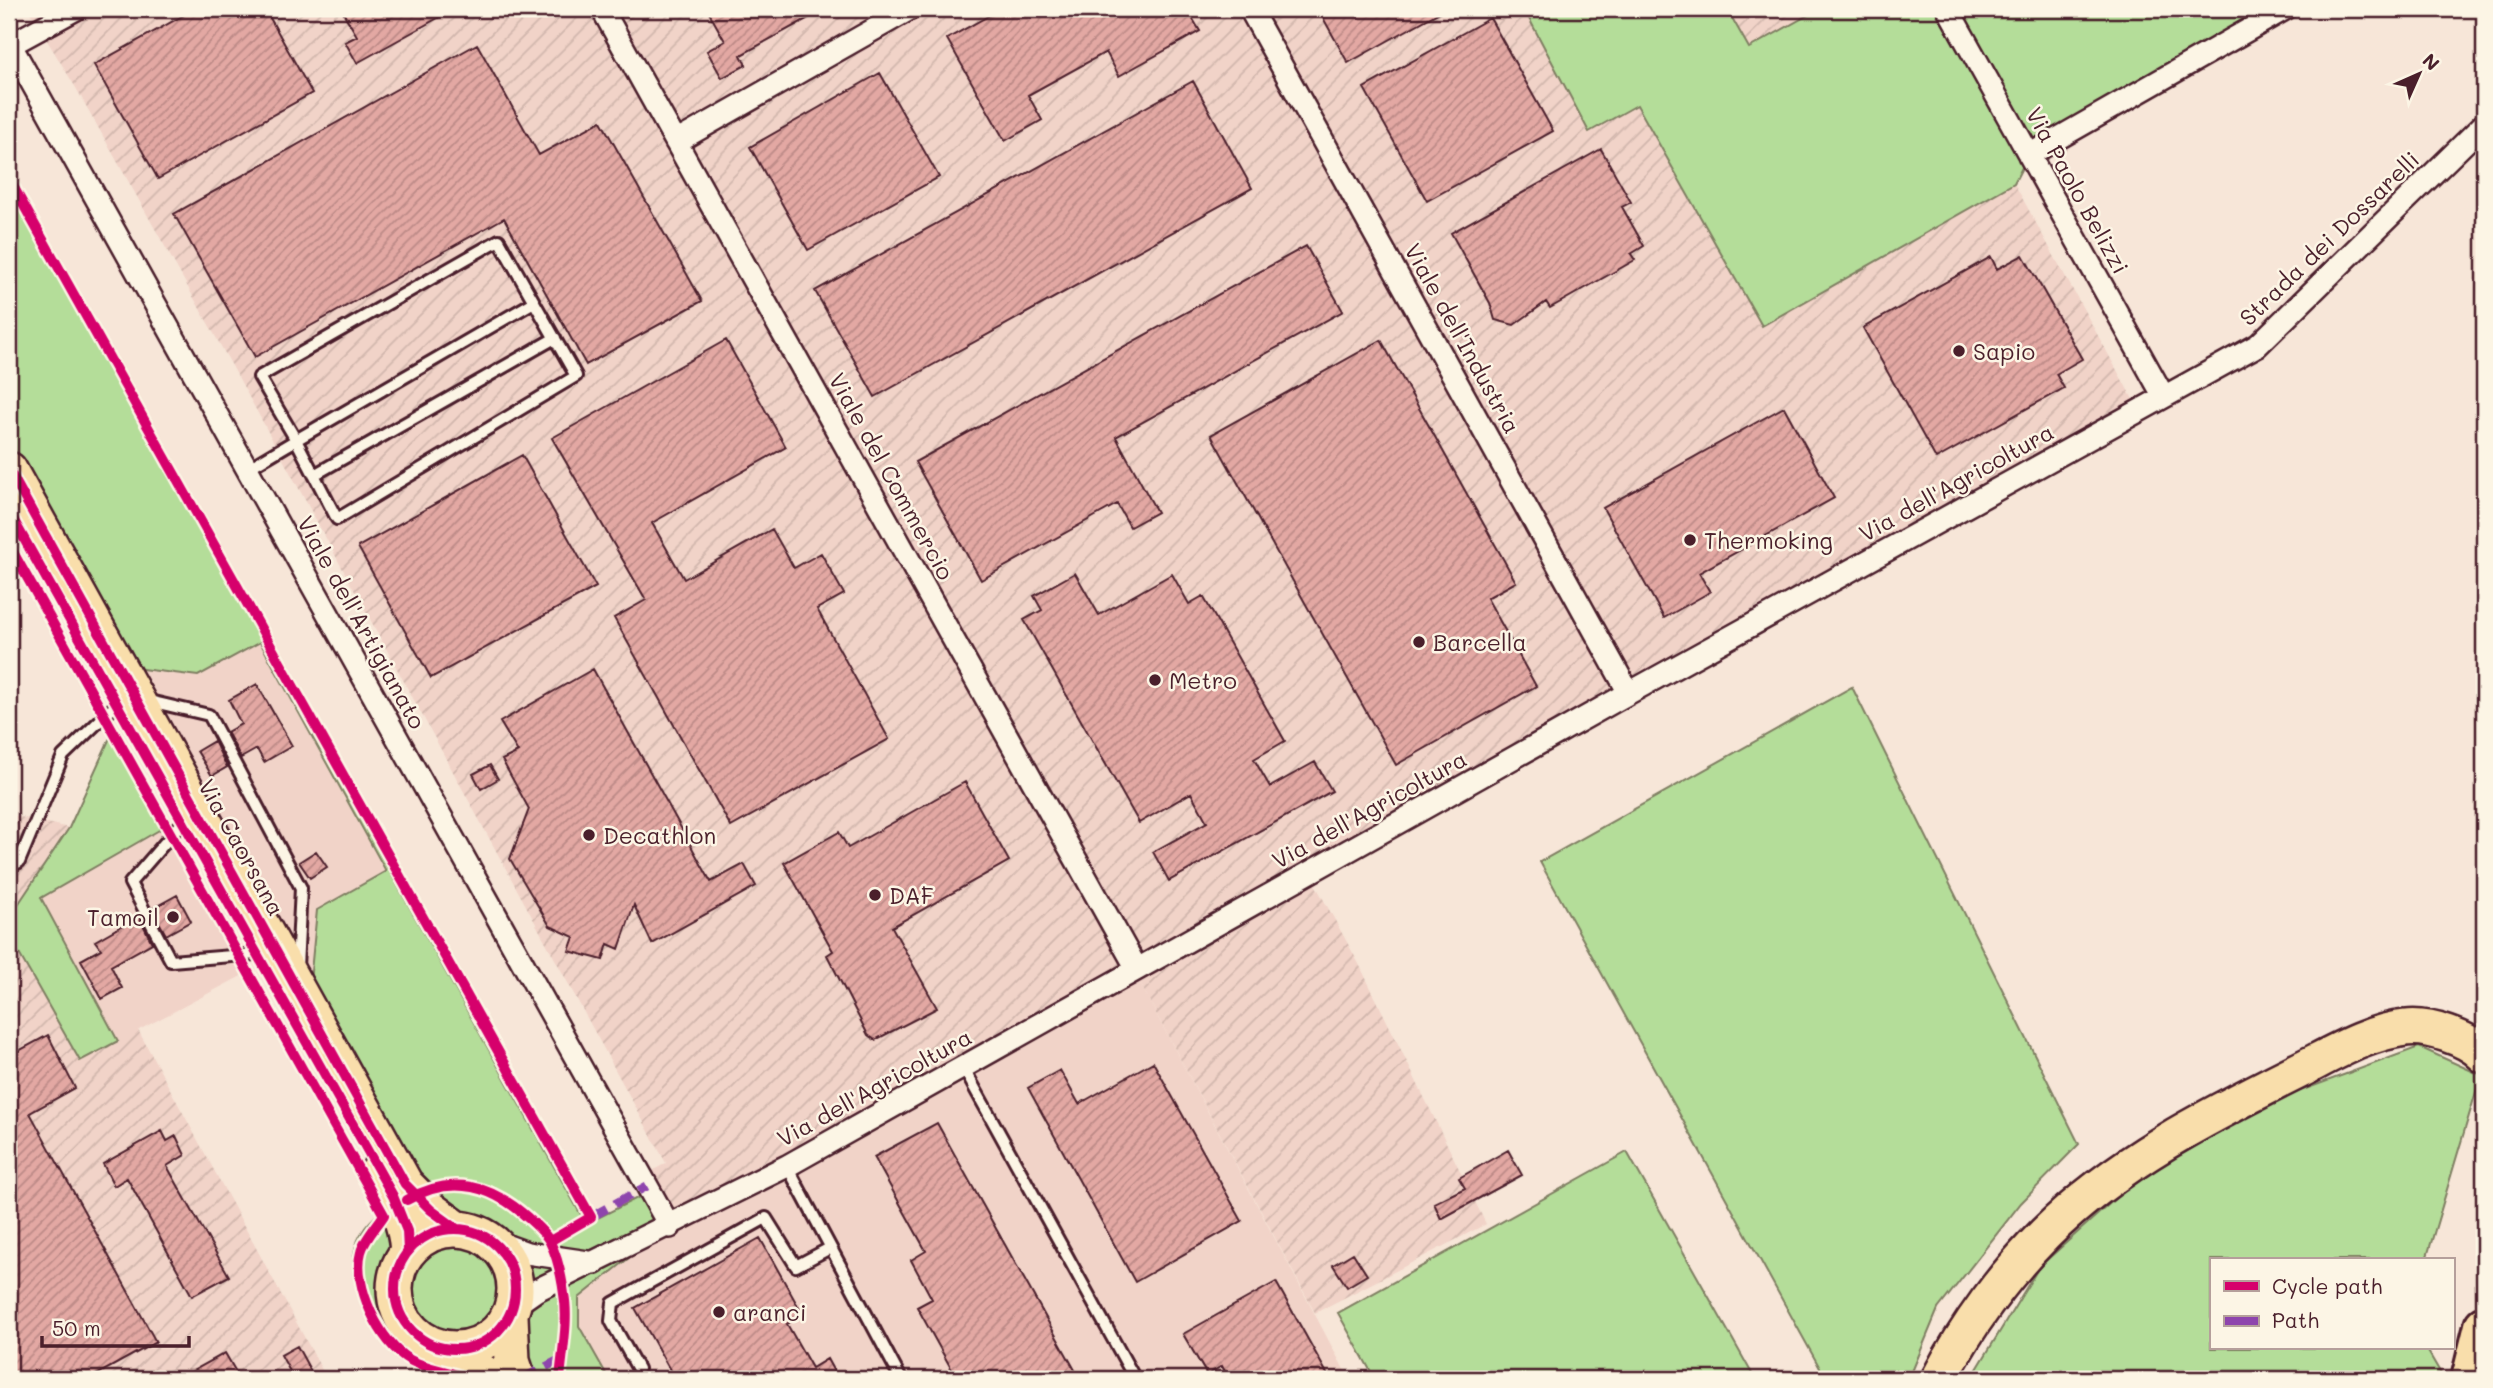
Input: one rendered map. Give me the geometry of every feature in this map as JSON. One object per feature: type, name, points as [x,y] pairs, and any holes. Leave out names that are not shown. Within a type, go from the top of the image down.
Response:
[{"type":"highway","points":[[2470,1379],[2484,1326]]},
{"type":"main road","name":"Via Caorsana","points":[[9,470],[125,701],[182,823],[393,1195],[407,1231],[408,1251]]},
{"type":"main road","name":"Via Caorsana","points":[[9,512],[296,987],[405,1184],[431,1210],[457,1228]]},
{"type":"main road","points":[[1939,1379],[1967,1333],[2017,1265],[2062,1218],[2112,1177],[2201,1121],[2340,1050],[2380,1034],[2419,1027],[2484,1026]]},
{"type":"main road","points":[[2419,1027],[2454,1038],[2484,1055]]},
{"type":"main road","points":[[494,1379],[424,1340],[410,1329],[400,1313],[395,1296],[396,1278],[408,1251],[422,1239],[438,1231],[457,1228],[475,1232],[491,1240],[504,1253],[513,1269],[516,1287],[512,1311],[512,1360],[519,1379]]},
{"type":"main road","points":[[440,1348],[461,1349],[481,1344],[498,1333],[512,1311]]},
{"type":"street","points":[[10,44],[76,9]]},
{"type":"street","name":"Viale del Commercio","points":[[602,9],[1137,969]]},
{"type":"street","points":[[676,142],[910,9]]},
{"type":"street","name":"Viale dell'Industria","points":[[1250,9],[1629,693]]},
{"type":"street","name":"Via Paolo Belizzi","points":[[1948,9],[2164,397]]},
{"type":"street","points":[[2029,155],[2286,9]]},
{"type":"street","name":"Viale dell'Artigianato","points":[[10,44],[670,1227]]},
{"type":"street","name":"Strada dei Dossarelli","points":[[2164,397],[2258,345],[2484,124]]},
{"type":"street","name":"Via dell'Agricoltura","points":[[512,1311],[537,1290],[670,1227],[787,1166],[1629,693],[2164,397]]},
{"type":"street","points":[[491,1240],[527,1253],[597,1263]]},
{"type":"lane","points":[[499,240],[555,338],[576,376],[337,519],[259,377],[499,240]]},
{"type":"lane","points":[[247,469],[534,302]]},
{"type":"lane","points":[[314,475],[555,338]]},
{"type":"lane","points":[[9,867],[19,862],[63,756],[125,701],[209,715],[301,888],[296,987]]},
{"type":"lane","points":[[182,823],[130,883],[171,961],[256,954]]},
{"type":"lane","points":[[963,1067],[1135,1379]]},
{"type":"lane","points":[[787,1166],[901,1379]]},
{"type":"lane","points":[[638,1369],[611,1321],[613,1303],[766,1218],[796,1266],[831,1248]]},
{"type":"shaded area","points":[[28,9],[2285,9],[2029,154],[2014,183],[2140,412],[1310,875],[1359,964],[1486,1224],[1315,1313],[1134,972],[670,1225],[647,1193],[654,1170],[666,1163],[236,373],[76,88]]},
{"type":"shaded area","points":[[259,642],[386,871],[317,910],[310,982],[134,668],[198,676]]},
{"type":"shaded area","points":[[9,811],[12,815],[69,828],[9,918]]},
{"type":"shaded area","points":[[168,825],[249,972],[118,1041],[41,898]]},
{"type":"shaded area","points":[[9,936],[80,1061],[137,1028],[327,1379],[9,1379]]},
{"type":"shaded area","points":[[1134,972],[1349,1379],[609,1379],[579,1326],[579,1297],[670,1225]]},
{"type":"green space","points":[[1524,9],[1727,9],[1749,48],[1819,9],[2285,9],[2029,154],[2014,183],[1762,326],[1637,105],[1589,132]]},
{"type":"green space","points":[[9,188],[586,1224],[647,1193],[670,1225],[579,1298],[579,1326],[609,1379],[444,1379],[427,1375],[403,1362],[389,1348],[365,1311],[353,1271],[354,1251],[361,1234],[373,1218],[423,1184],[310,982],[317,910],[386,871],[260,642],[198,676],[134,668],[9,440]]},
{"type":"green space","points":[[1852,687],[2079,1144],[2021,1203],[1938,1309],[1909,1379],[1826,1379],[1540,862]]},
{"type":"green space","points":[[113,731],[168,825],[41,898],[118,1041],[80,1061],[9,936],[9,918],[69,828]]},
{"type":"green space","points":[[2419,1047],[2481,1075],[2427,1258],[2210,1258],[2210,1350],[2427,1350],[2444,1379],[1971,1379],[2039,1267],[2136,1180],[2281,1098]]},
{"type":"green space","points":[[1627,1152],[1755,1379],[1375,1379],[1338,1313]]},
{"type":"building","points":[[195,9],[265,9],[312,93],[158,179],[94,65]]},
{"type":"building","points":[[341,9],[454,9],[357,63],[345,42],[357,36]]},
{"type":"building","points":[[707,9],[825,9],[741,55],[746,65],[722,78],[707,51],[725,41]]},
{"type":"building","points":[[1001,9],[1187,9],[1200,31],[1119,76],[1106,52],[1028,95],[1042,120],[1005,141],[947,39]]},
{"type":"building","points":[[1335,9],[1445,9],[1348,63],[1322,16]]},
{"type":"building","points":[[1490,18],[1553,131],[1427,201],[1364,88]]},
{"type":"building","points":[[477,44],[539,155],[601,121],[702,301],[586,365],[504,218],[255,357],[174,214]]},
{"type":"building","points":[[880,73],[939,177],[808,250],[750,147]]},
{"type":"building","points":[[1193,81],[1252,188],[875,397],[815,291]]},
{"type":"building","points":[[1601,149],[1631,202],[1622,207],[1644,246],[1631,254],[1635,260],[1550,308],[1546,302],[1514,325],[1495,320],[1490,303],[1451,233]]},
{"type":"building","points":[[1306,246],[1343,311],[1116,437],[1157,512],[1130,527],[1117,504],[981,580],[915,462]]},
{"type":"building","name":"Sapio","points":[[2023,255],[2082,359],[2056,374],[2064,388],[1936,459],[1863,328],[1991,257],[1997,269]]},
{"type":"building","points":[[726,340],[786,447],[652,523],[684,579],[772,529],[794,568],[821,553],[844,594],[817,609],[889,739],[731,827],[614,618],[646,600],[552,438]]},
{"type":"building","points":[[1381,340],[1516,582],[1487,598],[1536,686],[1396,765],[1211,435]]},
{"type":"building","name":"Thermoking","points":[[1784,407],[1834,498],[1699,573],[1710,592],[1664,618],[1603,508]]},
{"type":"building","points":[[522,455],[596,587],[431,678],[358,547]]},
{"type":"building","name":"Metro","points":[[1075,573],[1099,615],[1172,574],[1189,604],[1203,596],[1285,741],[1254,759],[1270,787],[1315,762],[1332,791],[1169,881],[1153,852],[1207,822],[1191,793],[1139,823],[1024,620],[1042,610],[1034,596]]},
{"type":"building","points":[[593,669],[711,882],[744,864],[756,886],[652,944],[634,905],[619,949],[608,944],[603,960],[569,951],[574,937],[550,926],[510,859],[529,809],[502,760],[518,752],[500,722]]},
{"type":"building","points":[[257,684],[292,746],[264,762],[257,749],[241,758],[227,732],[241,724],[229,700]]},
{"type":"building","points":[[214,741],[227,767],[212,776],[197,751]]},
{"type":"building","points":[[490,765],[498,779],[481,789],[473,774]]},
{"type":"building","name":"DAF","points":[[965,782],[1009,861],[892,927],[937,1008],[875,1040],[868,1035],[827,955],[833,951],[784,863],[839,832],[848,848]]},
{"type":"building","points":[[316,851],[327,867],[310,878],[299,862]]},
{"type":"building","points":[[177,895],[191,921],[166,935],[152,909]]},
{"type":"building","points":[[139,916],[152,943],[111,966],[122,988],[102,999],[81,960],[101,949],[95,941]]},
{"type":"building","points":[[48,1035],[75,1088],[30,1113],[156,1342],[89,1379],[9,1379],[9,1056]]},
{"type":"building","points":[[1153,1062],[1242,1221],[1135,1282],[1028,1088],[1060,1070],[1079,1104]]},
{"type":"building","points":[[937,1123],[1080,1379],[957,1379],[917,1307],[932,1299],[911,1260],[926,1251],[874,1157]]},
{"type":"building","points":[[162,1131],[167,1141],[176,1136],[185,1155],[167,1166],[229,1276],[192,1296],[127,1178],[114,1186],[103,1164]]},
{"type":"building","points":[[1508,1150],[1522,1175],[1441,1219],[1434,1203],[1465,1188],[1459,1178]]},
{"type":"building","name":"aranci","points":[[760,1238],[803,1315],[787,1324],[812,1368],[827,1359],[838,1379],[675,1379],[635,1308]]},
{"type":"building","points":[[1353,1253],[1367,1275],[1347,1287],[1333,1265]]},
{"type":"building","points":[[1276,1282],[1330,1379],[1229,1379],[1222,1366],[1207,1375],[1183,1334]]},
{"type":"building","points":[[297,1346],[315,1379],[294,1379],[281,1355]]},
{"type":"building","points":[[225,1353],[240,1379],[178,1379]]},
{"type":"marked path","points":[[591,1217],[647,1186]]},
{"type":"marked path","points":[[522,1379],[561,1359]]},
{"type":"cycle path","points":[[9,179],[591,1217],[550,1241]]},
{"type":"cycle path","points":[[9,470],[405,1184],[431,1210],[457,1229]]},
{"type":"cycle path","points":[[9,512],[393,1196],[407,1231],[408,1251]]},
{"type":"cycle path","points":[[9,545],[384,1215],[365,1243],[359,1265],[365,1296],[379,1327],[388,1341],[410,1360],[466,1379]]},
{"type":"cycle path","points":[[407,1200],[439,1187],[471,1187],[500,1198],[543,1232],[557,1261],[565,1304],[560,1379]]},
{"type":"cycle path","points":[[455,1229],[478,1233],[497,1247],[511,1266],[515,1289],[511,1312],[497,1331],[478,1345],[455,1349],[432,1345],[413,1331],[399,1312],[395,1289],[399,1266],[413,1247],[432,1233],[455,1229]]},
{"type":"place","name":"Sapio","points":[[1959,351]]},
{"type":"place","name":"Thermoking","points":[[1690,540]]},
{"type":"place","name":"Barcella","points":[[1419,642]]},
{"type":"place","name":"Metro","points":[[1155,680]]},
{"type":"place","name":"Decathlon","points":[[589,835]]},
{"type":"place","name":"DAF","points":[[875,895]]},
{"type":"place","name":"Tamoil","points":[[173,917]]},
{"type":"place","name":"aranci","points":[[719,1312]]}]
